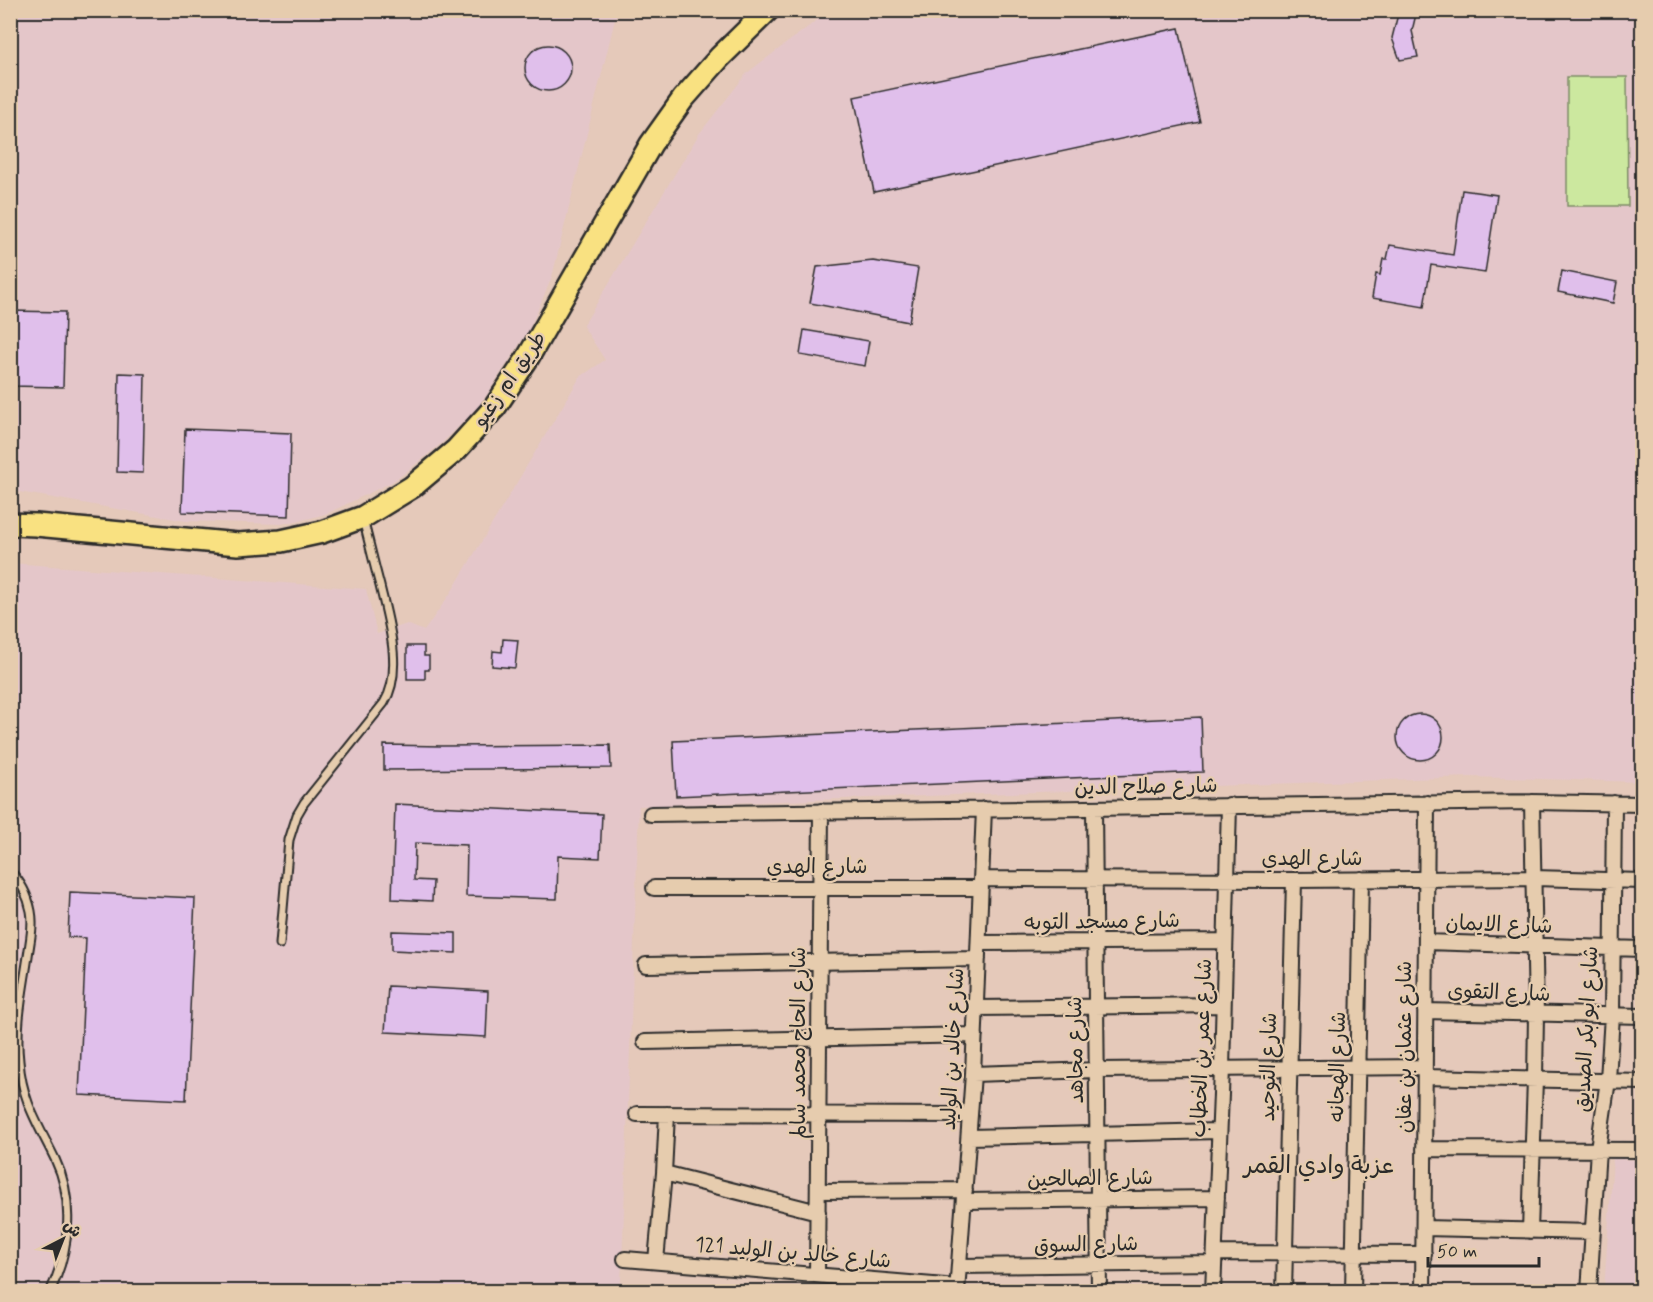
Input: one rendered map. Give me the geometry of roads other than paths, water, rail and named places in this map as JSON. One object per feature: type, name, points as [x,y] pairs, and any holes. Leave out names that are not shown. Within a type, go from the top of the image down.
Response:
[{"type":"main road","name":"طريق ام زغيو","points":[[10,524],[238,544],[281,541],[322,532],[363,517],[412,487],[456,450],[495,407],[527,359],[651,144],[684,99],[720,57],[768,10]]},
{"type":"street","points":[[1530,1231],[1536,1015],[1532,802]]},
{"type":"street","name":"شارع صلاح الدين","points":[[651,814],[1427,803],[1642,804]]},
{"type":"street","name":"شارع عثمان بن عفان","points":[[1423,1292],[1427,803]]},
{"type":"street","name":"شارع ابو بكر الصديق","points":[[1589,1292],[1598,1149],[1608,1080],[1612,1015],[1614,804]]},
{"type":"street","name":"شارع عمر بن الخطاب","points":[[1213,1292],[1229,806]]},
{"type":"street","name":"شارع مجاهد","points":[[1094,808],[1099,1292]]},
{"type":"street","name":"شارع خالد بن الوليد","points":[[957,1289],[973,1074],[984,809]]},
{"type":"street","name":"شارع الحاج محمد سالم","points":[[817,1275],[821,811]]},
{"type":"street","name":"شارع الهدي","points":[[654,888],[820,887],[1094,878],[1294,880],[1533,878],[1642,881]]},
{"type":"street","name":"شارع الهجانه","points":[[1353,1292],[1361,879]]},
{"type":"street","name":"شارع التوحيد","points":[[1284,1292],[1294,880]]},
{"type":"street","name":"شارع مسجد التوبه","points":[[978,943],[1225,941]]},
{"type":"street","name":"شارع الايمان","points":[[1426,942],[1642,949]]},
{"type":"street","points":[[646,965],[978,959]]},
{"type":"street","points":[[976,1008],[1222,1005]]},
{"type":"street","name":"شارع التقوى","points":[[1425,1011],[1642,1016]]},
{"type":"street","points":[[645,1042],[975,1035]]},
{"type":"street","points":[[973,1074],[1096,1070],[1358,1068],[1535,1080],[1642,1082]]},
{"type":"street","points":[[637,1114],[970,1115]]},
{"type":"street","points":[[656,1261],[667,1114]]},
{"type":"street","points":[[969,1137],[1219,1131]]},
{"type":"street","points":[[1424,1149],[1642,1150]]},
{"type":"street","points":[[664,1173],[818,1212]]},
{"type":"street","name":"شارع الصالحين","points":[[818,1191],[1098,1199],[1217,1198]]},
{"type":"street","points":[[1424,1228],[1593,1232]]},
{"type":"street","name":"شارع السوق","points":[[959,1266],[1099,1265],[1285,1253],[1424,1254]]},
{"type":"street","name":"شارع خالد بن الوليد 121","points":[[626,1259],[957,1289]]},
{"type":"lane","points":[[280,944],[290,840],[297,815],[304,803],[384,703],[392,684],[393,642],[363,517]]},
{"type":"lane","points":[[10,871],[23,887],[28,899],[32,924],[18,1028],[21,1079],[31,1114],[59,1170],[68,1213],[65,1248],[50,1292]]},
{"type":"district","name":"عزبة وادي القمر","points":[[1319,1165]]}]
